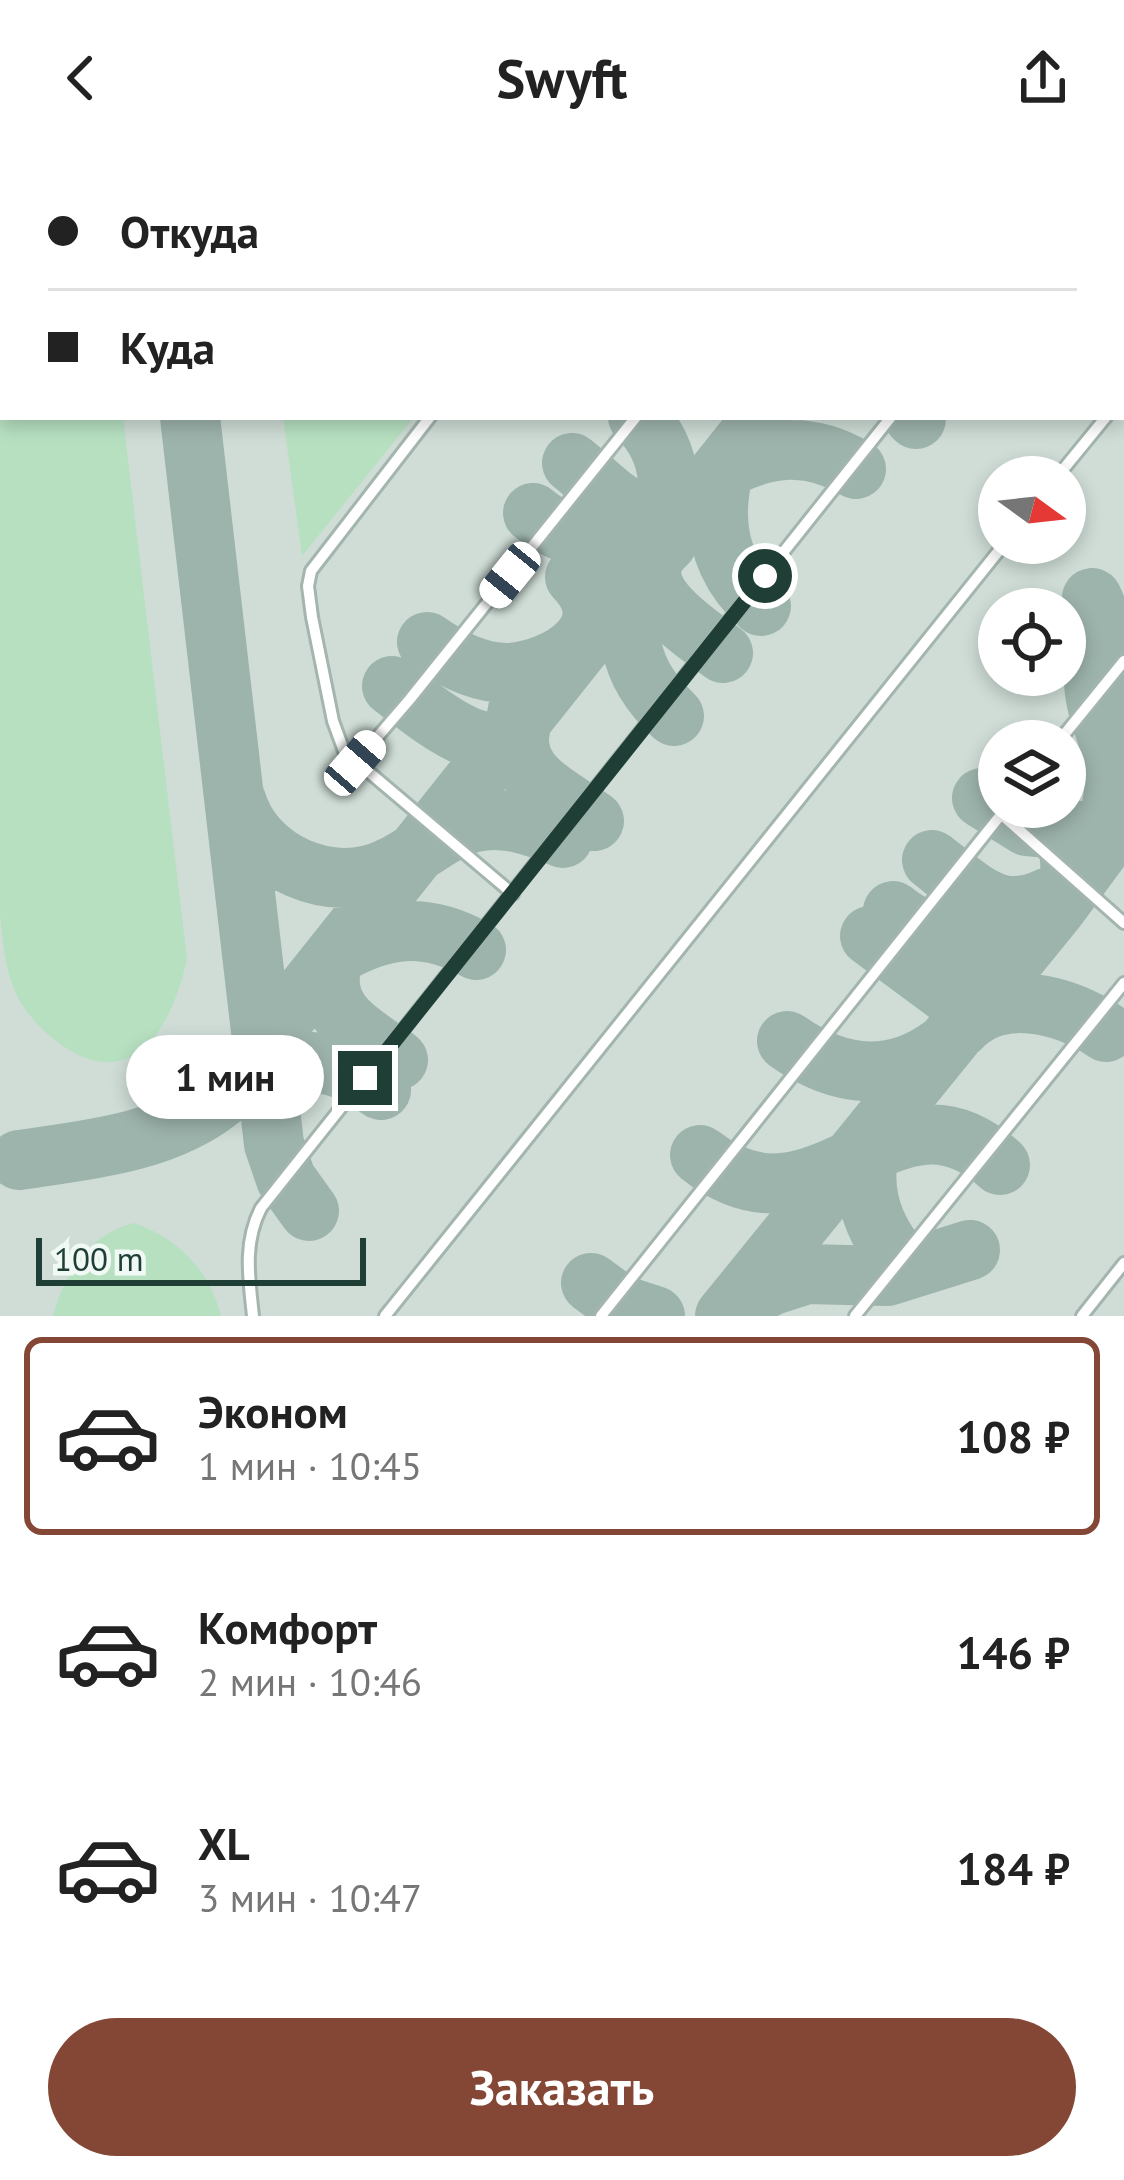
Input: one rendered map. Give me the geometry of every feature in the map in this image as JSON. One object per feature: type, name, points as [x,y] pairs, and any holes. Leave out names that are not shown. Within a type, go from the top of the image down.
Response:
[{"type":"lane","points":[[428,420],[319,557],[308,586],[333,721],[344,751],[513,894]]},
{"type":"lane","points":[[355,763],[634,420]]},
{"type":"lane","points":[[253,1316],[248,1251],[261,1208],[889,420]]},
{"type":"lane","points":[[1075,456],[1104,420]]},
{"type":"lane","points":[[385,1316],[988,564]]},
{"type":"lane","points":[[1076,720],[1124,661]]},
{"type":"lane","points":[[601,1316],[990,828]]},
{"type":"lane","points":[[1022,828],[1124,922]]},
{"type":"lane","points":[[855,1316],[1124,983]]},
{"type":"lane","points":[[1082,1316],[1124,1263]]},
{"type":"shaded area","points":[[0,420],[1124,420],[1124,1316],[0,1316]]},
{"type":"green space","points":[[0,420],[123,420],[187,959],[163,1024],[135,1054],[117,1062],[95,1061],[56,1041],[18,998],[0,915]]},
{"type":"green space","points":[[283,420],[412,420],[302,556]]},
{"type":"green space","points":[[134,1223],[165,1238],[190,1258],[209,1285],[221,1316],[53,1316],[64,1285],[91,1246]]},
{"type":"taxiway","points":[[190,420],[274,1144],[286,1179],[309,1211]]},
{"type":"taxiway","points":[[641,420],[659,447],[668,478],[660,547]]},
{"type":"taxiway","points":[[19,1160],[150,1135],[220,1099],[761,420]]},
{"type":"taxiway","points":[[761,606],[736,576],[721,544],[718,508],[724,469],[757,455],[790,450],[823,454],[856,469]]},
{"type":"taxiway","points":[[533,513],[561,531],[610,541],[659,530],[690,508],[671,514],[639,513],[572,463]]},
{"type":"taxiway","points":[[667,543],[654,559],[651,575],[656,590],[679,619],[723,653]]},
{"type":"taxiway","points":[[640,568],[631,611],[632,648],[646,682],[674,716]]},
{"type":"taxiway","points":[[427,642],[486,671],[507,673],[546,664],[579,643],[589,629],[593,613],[589,596],[575,577]]},
{"type":"taxiway","points":[[1092,598],[1099,628],[1094,688],[1114,771],[1111,813],[1097,853]]},
{"type":"taxiway","points":[[392,686],[441,722],[481,741],[498,741],[511,731],[518,709]]},
{"type":"taxiway","points":[[524,715],[519,735],[526,766],[548,790],[594,821]]},
{"type":"taxiway","points":[[236,800],[245,822],[277,856],[298,868],[343,878],[389,868],[471,823],[518,823],[563,838]]},
{"type":"taxiway","points":[[725,1316],[1057,907],[1124,816]]},
{"type":"taxiway","points":[[1050,828],[1073,830]]},
{"type":"taxiway","points":[[932,860],[982,897],[1012,906],[1028,905],[1069,886],[1069,854],[1058,828]]},
{"type":"taxiway","points":[[870,936],[947,993],[994,984],[997,936],[990,915],[974,894]]},
{"type":"taxiway","points":[[893,911],[926,931],[961,940],[997,938],[1032,924]]},
{"type":"taxiway","points":[[398,1060],[356,1029],[336,1006],[330,976],[334,956],[369,939],[404,931],[439,935],[476,950]]},
{"type":"taxiway","points":[[960,1028],[976,1015],[1012,1003],[1052,1007],[1106,1032]]},
{"type":"taxiway","points":[[787,1041],[825,1062],[864,1071],[903,1067],[941,1047]]},
{"type":"taxiway","points":[[234,1082],[272,1065],[309,1062],[346,1070],[381,1090]]},
{"type":"taxiway","points":[[875,1131],[867,1168],[869,1203],[882,1236],[905,1266]]},
{"type":"taxiway","points":[[700,1155],[743,1179],[782,1183],[925,1135],[961,1140],[1000,1165]]},
{"type":"taxiway","points":[[740,1303],[770,1286],[807,1274],[887,1276],[970,1250]]},
{"type":"taxiway","points":[[591,1283],[621,1305],[655,1316]]},
{"type":"route","points":[[365,1078],[765,576]]}]
